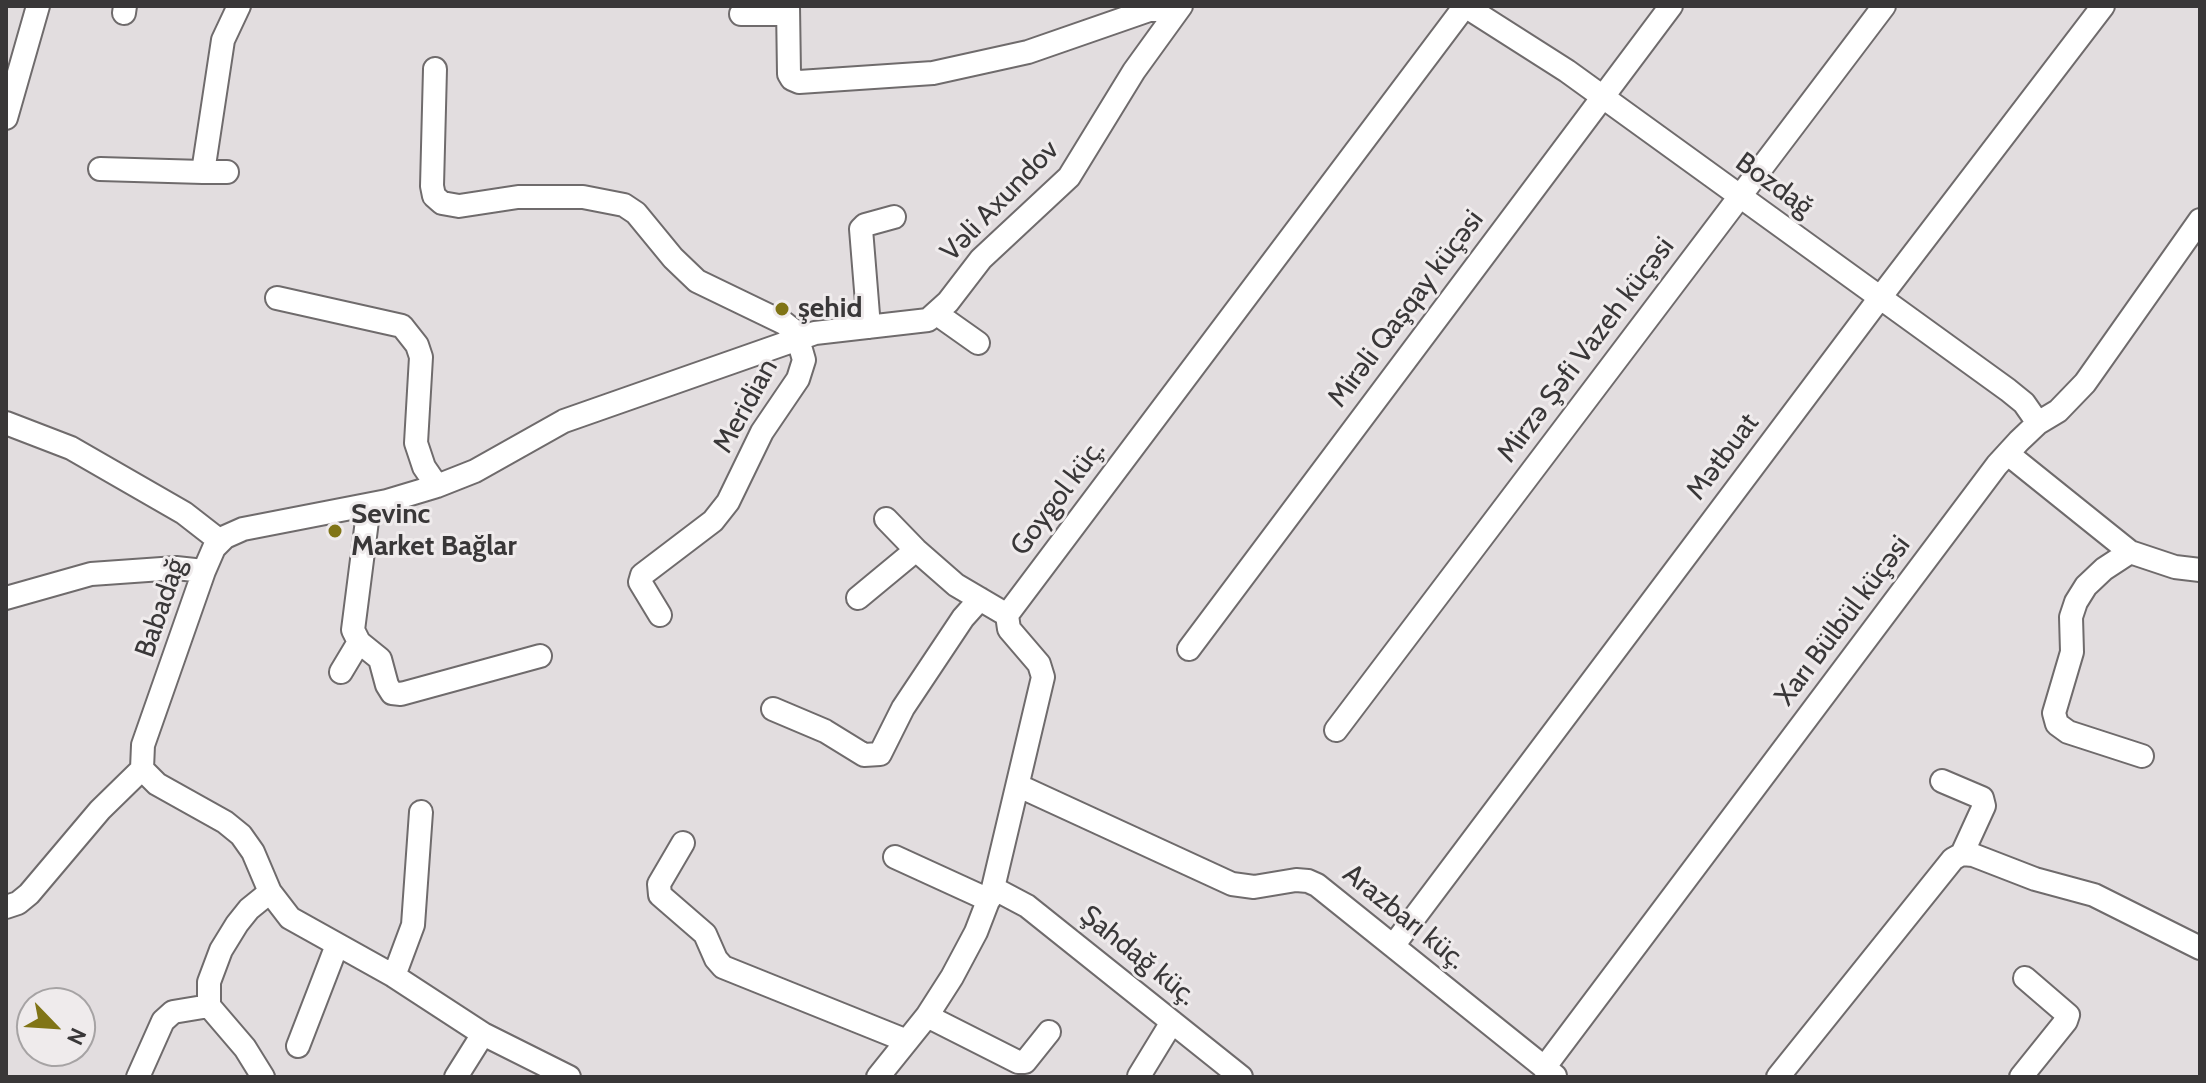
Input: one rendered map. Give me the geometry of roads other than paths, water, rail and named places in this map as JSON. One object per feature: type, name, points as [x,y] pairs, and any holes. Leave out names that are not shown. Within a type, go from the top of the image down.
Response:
[{"type":"street","points":[[6,118],[38,6]]},
{"type":"street","points":[[203,172],[223,40],[239,6]]},
{"type":"street","name":"Bozdağ","points":[[1465,6],[1602,97],[2008,390],[2024,403],[2038,423]]},
{"type":"street","name":"Goygol küç.","points":[[1007,615],[1465,6]]},
{"type":"street","name":"Mirəli Qaşqay küçəsi","points":[[1189,649],[1671,6]]},
{"type":"street","name":"Mirzə Şəfi Vazeh küçəsi","points":[[1336,730],[1884,6]]},
{"type":"street","name":"Mətbuat","points":[[1393,946],[2103,6]]},
{"type":"street","points":[[741,14],[788,10],[789,74],[799,82],[933,73],[1028,52],[1149,10],[1177,10]]},
{"type":"street","name":"Vəli Axundov","points":[[937,314],[981,259],[1069,177],[1134,71],[1177,10]]},
{"type":"street","name":"Meridian","points":[[435,69],[432,186],[434,196],[442,203],[459,206],[518,197],[583,197],[624,205],[636,213],[673,258],[697,281],[784,323],[798,339],[804,360],[798,379],[762,432],[728,502],[713,521],[642,575],[640,582],[660,615]]},
{"type":"street","points":[[100,169],[227,172]]},
{"type":"street","points":[[869,327],[861,229],[894,217]]},
{"type":"street","name":"Xarı Bülbül küçəsi","points":[[1550,1073],[2008,454],[2038,423],[2058,411],[2085,383],[2200,220]]},
{"type":"street","points":[[277,298],[402,326],[417,345],[421,357],[416,443],[424,467],[437,486]]},
{"type":"street","points":[[798,339],[829,330],[921,323],[937,314],[978,343]]},
{"type":"street","name":"Babadağ","points":[[142,769],[140,757],[143,745],[204,571],[220,541],[243,529],[369,505],[437,486],[475,471],[564,421],[798,339]]},
{"type":"street","points":[[6,423],[71,448],[171,504],[220,541]]},
{"type":"street","points":[[2008,454],[2130,552],[2175,567],[2200,570]]},
{"type":"street","points":[[369,505],[353,630],[359,642],[380,659],[389,690],[396,694],[540,656]]},
{"type":"street","points":[[878,1077],[927,1016],[958,965],[991,894],[1019,786],[1043,671],[1009,629],[1007,615],[956,585],[886,519]]},
{"type":"street","points":[[858,598],[916,550]]},
{"type":"street","points":[[2130,552],[2095,577],[2076,602],[2071,617],[2072,652],[2054,713],[2057,724],[2068,732],[2142,756]]},
{"type":"street","points":[[6,598],[91,574],[176,568],[204,571]]},
{"type":"street","points":[[773,709],[805,721],[864,755],[880,754],[903,708],[963,618],[980,599]]},
{"type":"street","points":[[341,672],[359,642]]},
{"type":"street","points":[[6,907],[18,903],[29,894],[100,810],[142,769],[157,784],[225,822],[241,835],[253,852],[270,892],[290,918],[394,976],[483,1034],[569,1077]]},
{"type":"street","points":[[1942,781],[1982,798],[1984,806],[1962,854]]},
{"type":"street","name":"Arazbarı küç.","points":[[1019,786],[1232,884],[1254,887],[1308,881],[1550,1073]]},
{"type":"street","points":[[394,976],[407,948],[413,925],[421,812]]},
{"type":"street","points":[[683,843],[659,884],[660,895],[705,934],[723,967],[907,1041]]},
{"type":"street","points":[[1778,1077],[1953,859],[1962,854],[2094,895],[2200,948]]},
{"type":"street","name":"Şahdağ küç.","points":[[895,857],[1027,906],[1241,1077]]},
{"type":"street","points":[[263,1077],[245,1048],[209,1006],[209,982],[221,950],[249,909],[270,892]]},
{"type":"street","points":[[298,1046],[337,945]]},
{"type":"street","points":[[2021,1077],[2068,1015],[2025,978]]},
{"type":"street","points":[[138,1077],[163,1021],[173,1012],[209,1006]]},
{"type":"street","points":[[927,1016],[1018,1062],[1025,1062],[1049,1032]]},
{"type":"street","points":[[1139,1076],[1172,1022]]},
{"type":"street","points":[[456,1077],[483,1034]]},
{"type":"place","name":"şehid","points":[[782,309]]},
{"type":"place","name":"Sevinc Market Bağlar","points":[[335,531]]}]
